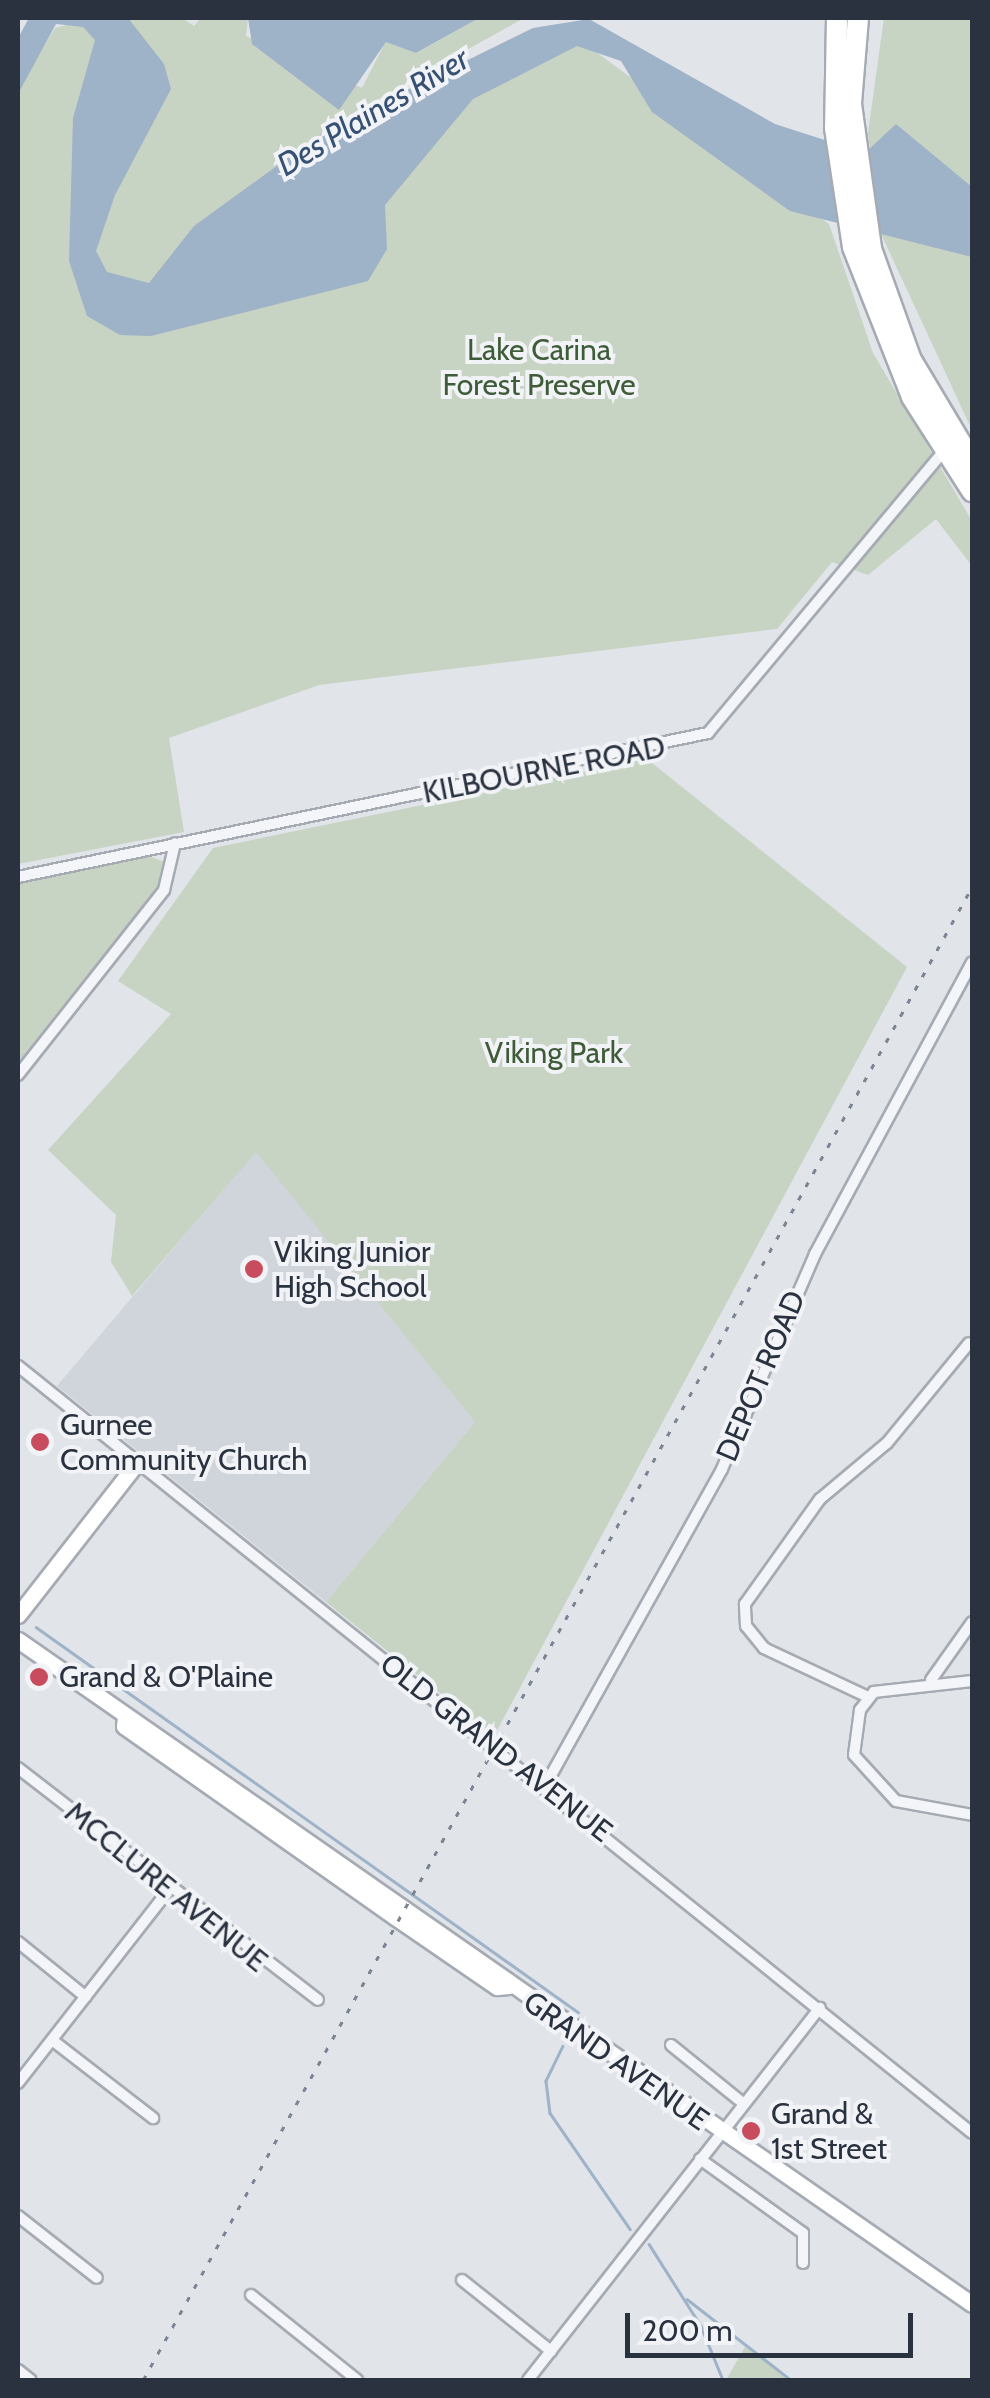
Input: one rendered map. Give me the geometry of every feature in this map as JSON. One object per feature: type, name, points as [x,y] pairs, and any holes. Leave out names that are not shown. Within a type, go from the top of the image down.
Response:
[{"type":"highway","points":[[837,18],[844,131],[862,248],[972,491]]},
{"type":"highway","points":[[844,131],[858,18]]},
{"type":"highway","points":[[949,444],[972,462]]},
{"type":"main road","points":[[18,1615],[136,1464]]},
{"type":"main road","name":"GRAND AVENUE","points":[[18,1640],[124,1717],[124,1726],[394,1917],[497,1987],[509,1986],[972,2304]]},
{"type":"street","name":"KILBOURNE ROAD","points":[[18,877],[708,733],[949,444]]},
{"type":"street","points":[[18,1075],[172,879],[176,843]]},
{"type":"street","name":"DEPOT ROAD","points":[[545,1786],[722,1469],[815,1254],[972,963]]},
{"type":"street","points":[[969,1343],[915,1413],[820,1499],[769,1563],[748,1596],[746,1626],[764,1648],[868,1697],[931,1680],[972,1680]]},
{"type":"street","name":"OLD GRAND AVENUE","points":[[18,1366],[972,2133]]},
{"type":"street","points":[[931,1680],[972,1622]]},
{"type":"street","points":[[868,1697],[854,1739],[864,1775],[896,1801],[972,1815]]},
{"type":"street","name":"MCCLURE AVENUE","points":[[18,1768],[170,1890],[318,2000]]},
{"type":"street","points":[[18,2084],[170,1890]]},
{"type":"street","points":[[18,1942],[86,1997]]},
{"type":"street","points":[[528,2380],[820,2008]]},
{"type":"street","points":[[52,2040],[153,2118]]},
{"type":"street","points":[[671,2045],[744,2104]]},
{"type":"street","points":[[700,2159],[803,2234],[803,2263]]},
{"type":"street","points":[[18,2216],[97,2278]]},
{"type":"street","points":[[462,2280],[551,2351]]},
{"type":"street","points":[[251,2294],[357,2380]]},
{"type":"street","points":[[18,2370],[31,2380]]},
{"type":"shaded area","name":"Viking Junior High School","points":[[256,1151],[475,1422],[326,1602],[57,1386]]},
{"type":"green space","name":"Lake Carina Forest Preserve","points":[[95,18],[182,18],[194,26],[201,18],[248,18],[246,36],[362,88],[386,41],[417,53],[479,18],[524,18],[336,123],[359,137],[561,26],[829,224],[873,353],[972,521],[972,566],[936,519],[868,575],[832,562],[777,629],[319,685],[169,738],[184,832],[18,864],[18,90],[55,28]]},
{"type":"green space","points":[[884,18],[972,18],[972,430],[882,236],[868,133]]},
{"type":"green space","name":"Viking Park","points":[[647,759],[907,967],[494,1736],[326,1602],[475,1422],[256,1152],[132,1296],[111,1262],[116,1215],[48,1150],[171,1014],[118,981],[213,848]]},
{"type":"green space","points":[[147,855],[164,862],[164,880],[18,1065],[18,882]]},
{"type":"green space","points":[[745,2347],[791,2380],[726,2380]]},
{"type":"water","name":"Des Plaines River","points":[[29,18],[128,18],[164,64],[171,89],[115,195],[96,251],[107,272],[149,283],[194,226],[328,129],[533,28],[589,19],[775,124],[865,153],[896,124],[972,187],[972,257],[790,211],[652,112],[621,61],[577,46],[473,99],[385,205],[387,249],[368,281],[151,336],[120,335],[87,316],[69,261],[73,118],[95,40],[83,27],[56,24],[18,94],[18,38]]},
{"type":"water","points":[[248,18],[479,18],[416,53],[386,42],[339,110],[252,44]]},
{"type":"waterway","points":[[36,1627],[578,2012]]},
{"type":"waterway","points":[[563,2046],[546,2081],[550,2113],[630,2229]]},
{"type":"waterway","points":[[649,2244],[701,2326],[723,2380]]},
{"type":"waterway","points":[[687,2299],[791,2380]]},
{"type":"railway","points":[[143,2380],[972,887]]},
{"type":"place","name":"Viking Junior High School","points":[[254,1269]]},
{"type":"place","name":"Gurnee Community Church","points":[[40,1442]]},
{"type":"place","name":"Grand & O'Plaine","points":[[39,1677]]},
{"type":"place","name":"Grand & 1st Street","points":[[751,2131]]}]
